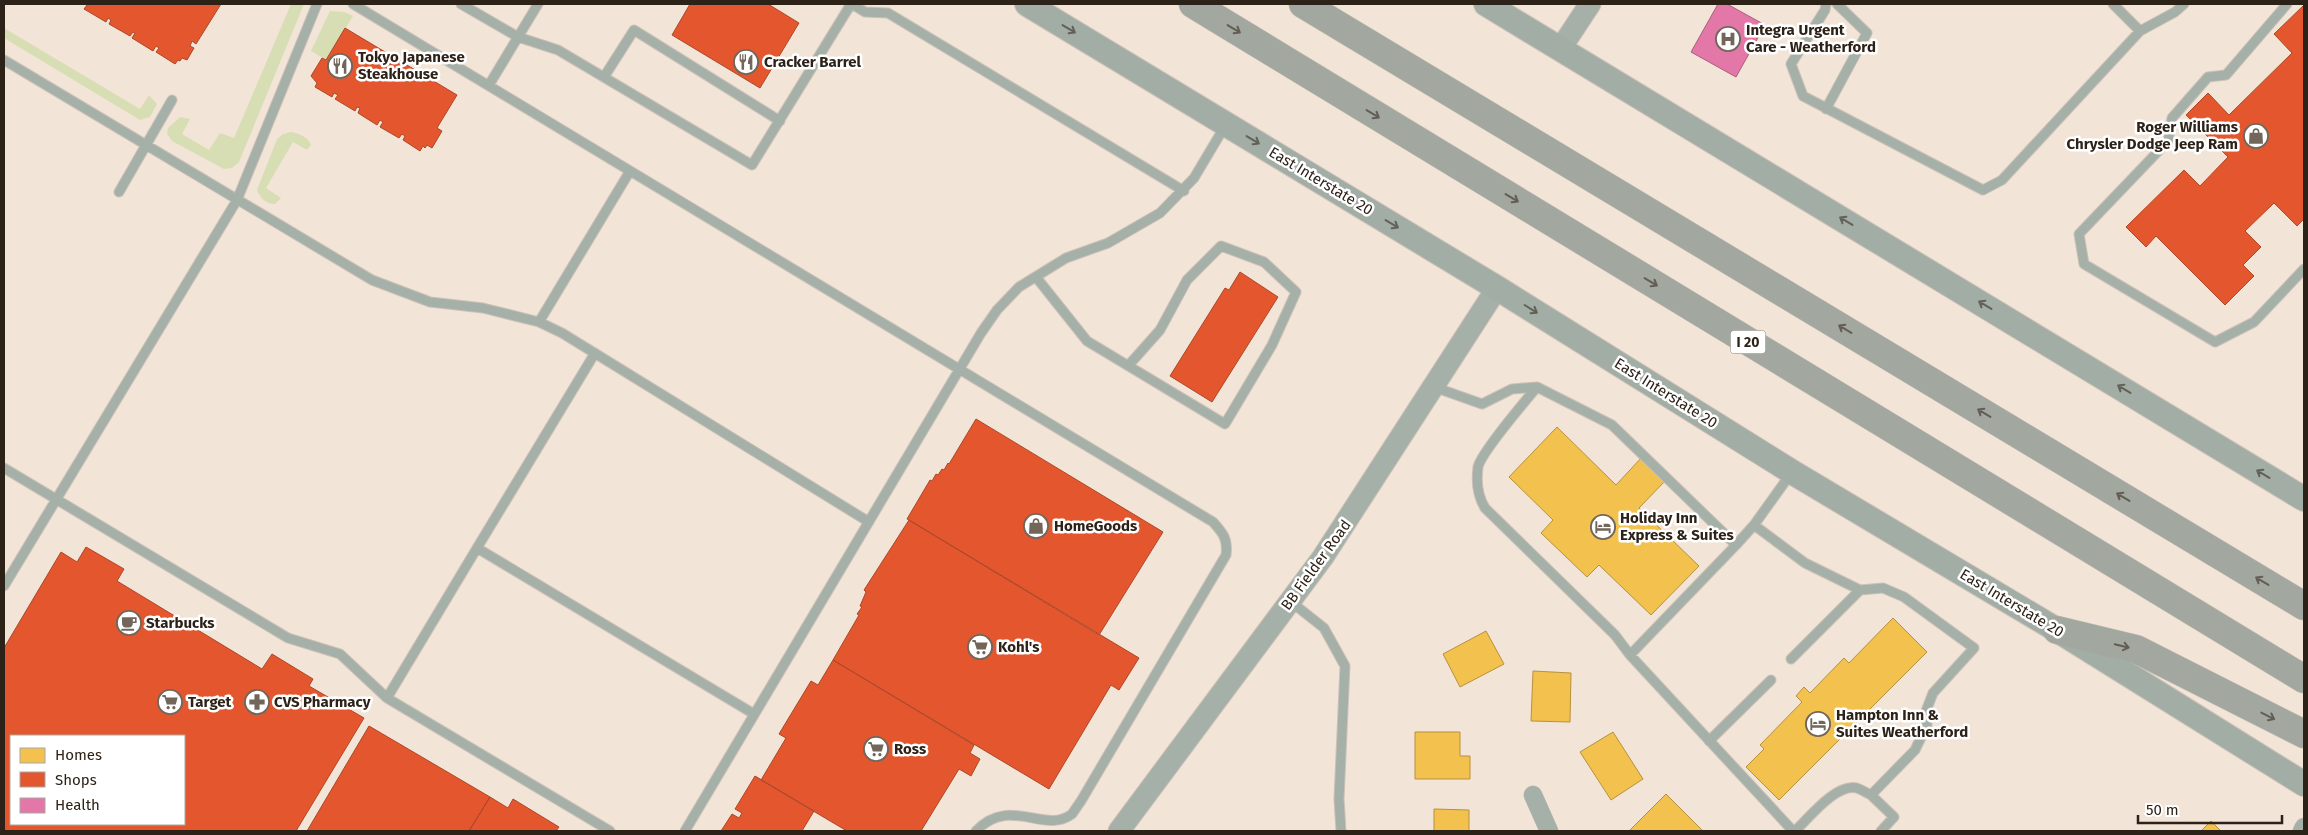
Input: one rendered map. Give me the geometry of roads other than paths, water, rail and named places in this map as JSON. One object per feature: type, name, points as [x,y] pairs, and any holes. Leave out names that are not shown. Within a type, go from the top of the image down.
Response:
[{"type":"highway","name":"I 20","points":[[1193,4],[2304,679]]},
{"type":"highway","points":[[1303,4],[2304,606]]},
{"type":"highway","points":[[2058,630],[2136,649],[2304,734]]},
{"type":"main road","name":"East Interstate 20","points":[[1027,4],[1497,288],[1792,472],[2058,630],[2304,784]]},
{"type":"main road","points":[[1486,4],[2304,499]]},
{"type":"street","points":[[1561,48],[1590,4]]},
{"type":"street","name":"BB Fielder Road","points":[[1120,831],[1360,502],[1497,288]]},
{"type":"street","points":[[1534,795],[1549,831]]},
{"type":"street","points":[[2302,831],[2304,827]]},
{"type":"lane","points":[[4,586],[237,200],[317,4]]},
{"type":"lane","points":[[353,4],[1213,522],[1224,534],[1227,544],[1226,555],[1081,801],[1072,813],[1062,819],[1051,821],[1009,814],[992,818],[976,831]]},
{"type":"lane","points":[[461,4],[518,37],[558,50],[752,165],[851,4],[865,12],[888,13],[1184,191]]},
{"type":"lane","points":[[489,86],[538,4]]},
{"type":"lane","points":[[1826,4],[1825,10],[1791,64],[1803,96],[1983,190],[2002,180],[2140,31],[2175,12],[2184,4]]},
{"type":"lane","points":[[1826,109],[1867,33],[1837,4]]},
{"type":"lane","points":[[2113,4],[2140,31]]},
{"type":"lane","points":[[2287,4],[2226,75],[2208,77],[2172,118],[2168,142],[2079,234],[2084,264],[2215,342],[2254,322],[2304,269]]},
{"type":"lane","points":[[604,77],[634,30],[780,121]]},
{"type":"lane","points":[[4,60],[354,270],[392,289],[430,302],[483,308],[539,322],[562,333],[869,522]]},
{"type":"lane","points":[[119,192],[172,100]]},
{"type":"lane","points":[[685,831],[959,369],[997,310],[1019,287],[1066,258],[1108,243],[1160,213],[1184,191],[1207,160],[1227,124]]},
{"type":"lane","points":[[539,322],[630,171]]},
{"type":"lane","points":[[1036,277],[1087,341],[1128,366],[1225,424],[1272,345],[1296,292],[1264,262],[1221,246],[1187,280],[1160,330],[1128,366]]},
{"type":"lane","points":[[387,698],[594,353]]},
{"type":"lane","points":[[1434,387],[1482,404],[1512,389],[1537,387],[1612,425],[1736,545]]},
{"type":"lane","points":[[1537,387],[1516,410],[1478,465],[1477,496],[1485,508],[1615,634],[1630,655],[1794,831],[1842,789],[1857,788],[1872,795],[1894,817],[1881,831]]},
{"type":"lane","points":[[4,468],[288,638],[340,654],[387,698],[610,831]]},
{"type":"lane","points":[[1630,655],[1754,525],[1792,472]]},
{"type":"lane","points":[[1754,525],[1805,563],[1860,590],[1883,588],[1904,597],[1974,648],[1933,693],[1926,712],[1927,725],[1915,750],[1872,795]]},
{"type":"lane","points":[[477,548],[754,714]]},
{"type":"lane","points":[[1791,659],[1860,590]]},
{"type":"lane","points":[[1290,600],[1324,628],[1345,666],[1339,799],[1341,831]]},
{"type":"lane","points":[[1709,741],[1771,680]]},
{"type":"place","name":"Integra Urgent Care - Weatherford","points":[[1728,39]]},
{"type":"place","name":"Cracker Barrel","points":[[746,62]]},
{"type":"place","name":"Tokyo Japanese Steakhouse","points":[[340,66]]},
{"type":"place","name":"Roger Williams Chrysler Dodge Jeep Ram","points":[[2256,136]]},
{"type":"place","name":"HomeGoods","points":[[1036,526]]},
{"type":"place","name":"Holiday Inn Express & Suites","points":[[1603,527]]},
{"type":"place","name":"Starbucks","points":[[129,623]]},
{"type":"place","name":"Kohl's","points":[[980,647]]},
{"type":"place","name":"Target","points":[[170,702]]},
{"type":"place","name":"CVS Pharmacy","points":[[257,702]]},
{"type":"place","name":"Hampton Inn & Suites Weatherford","points":[[1818,724]]},
{"type":"place","name":"Ross","points":[[876,749]]}]
